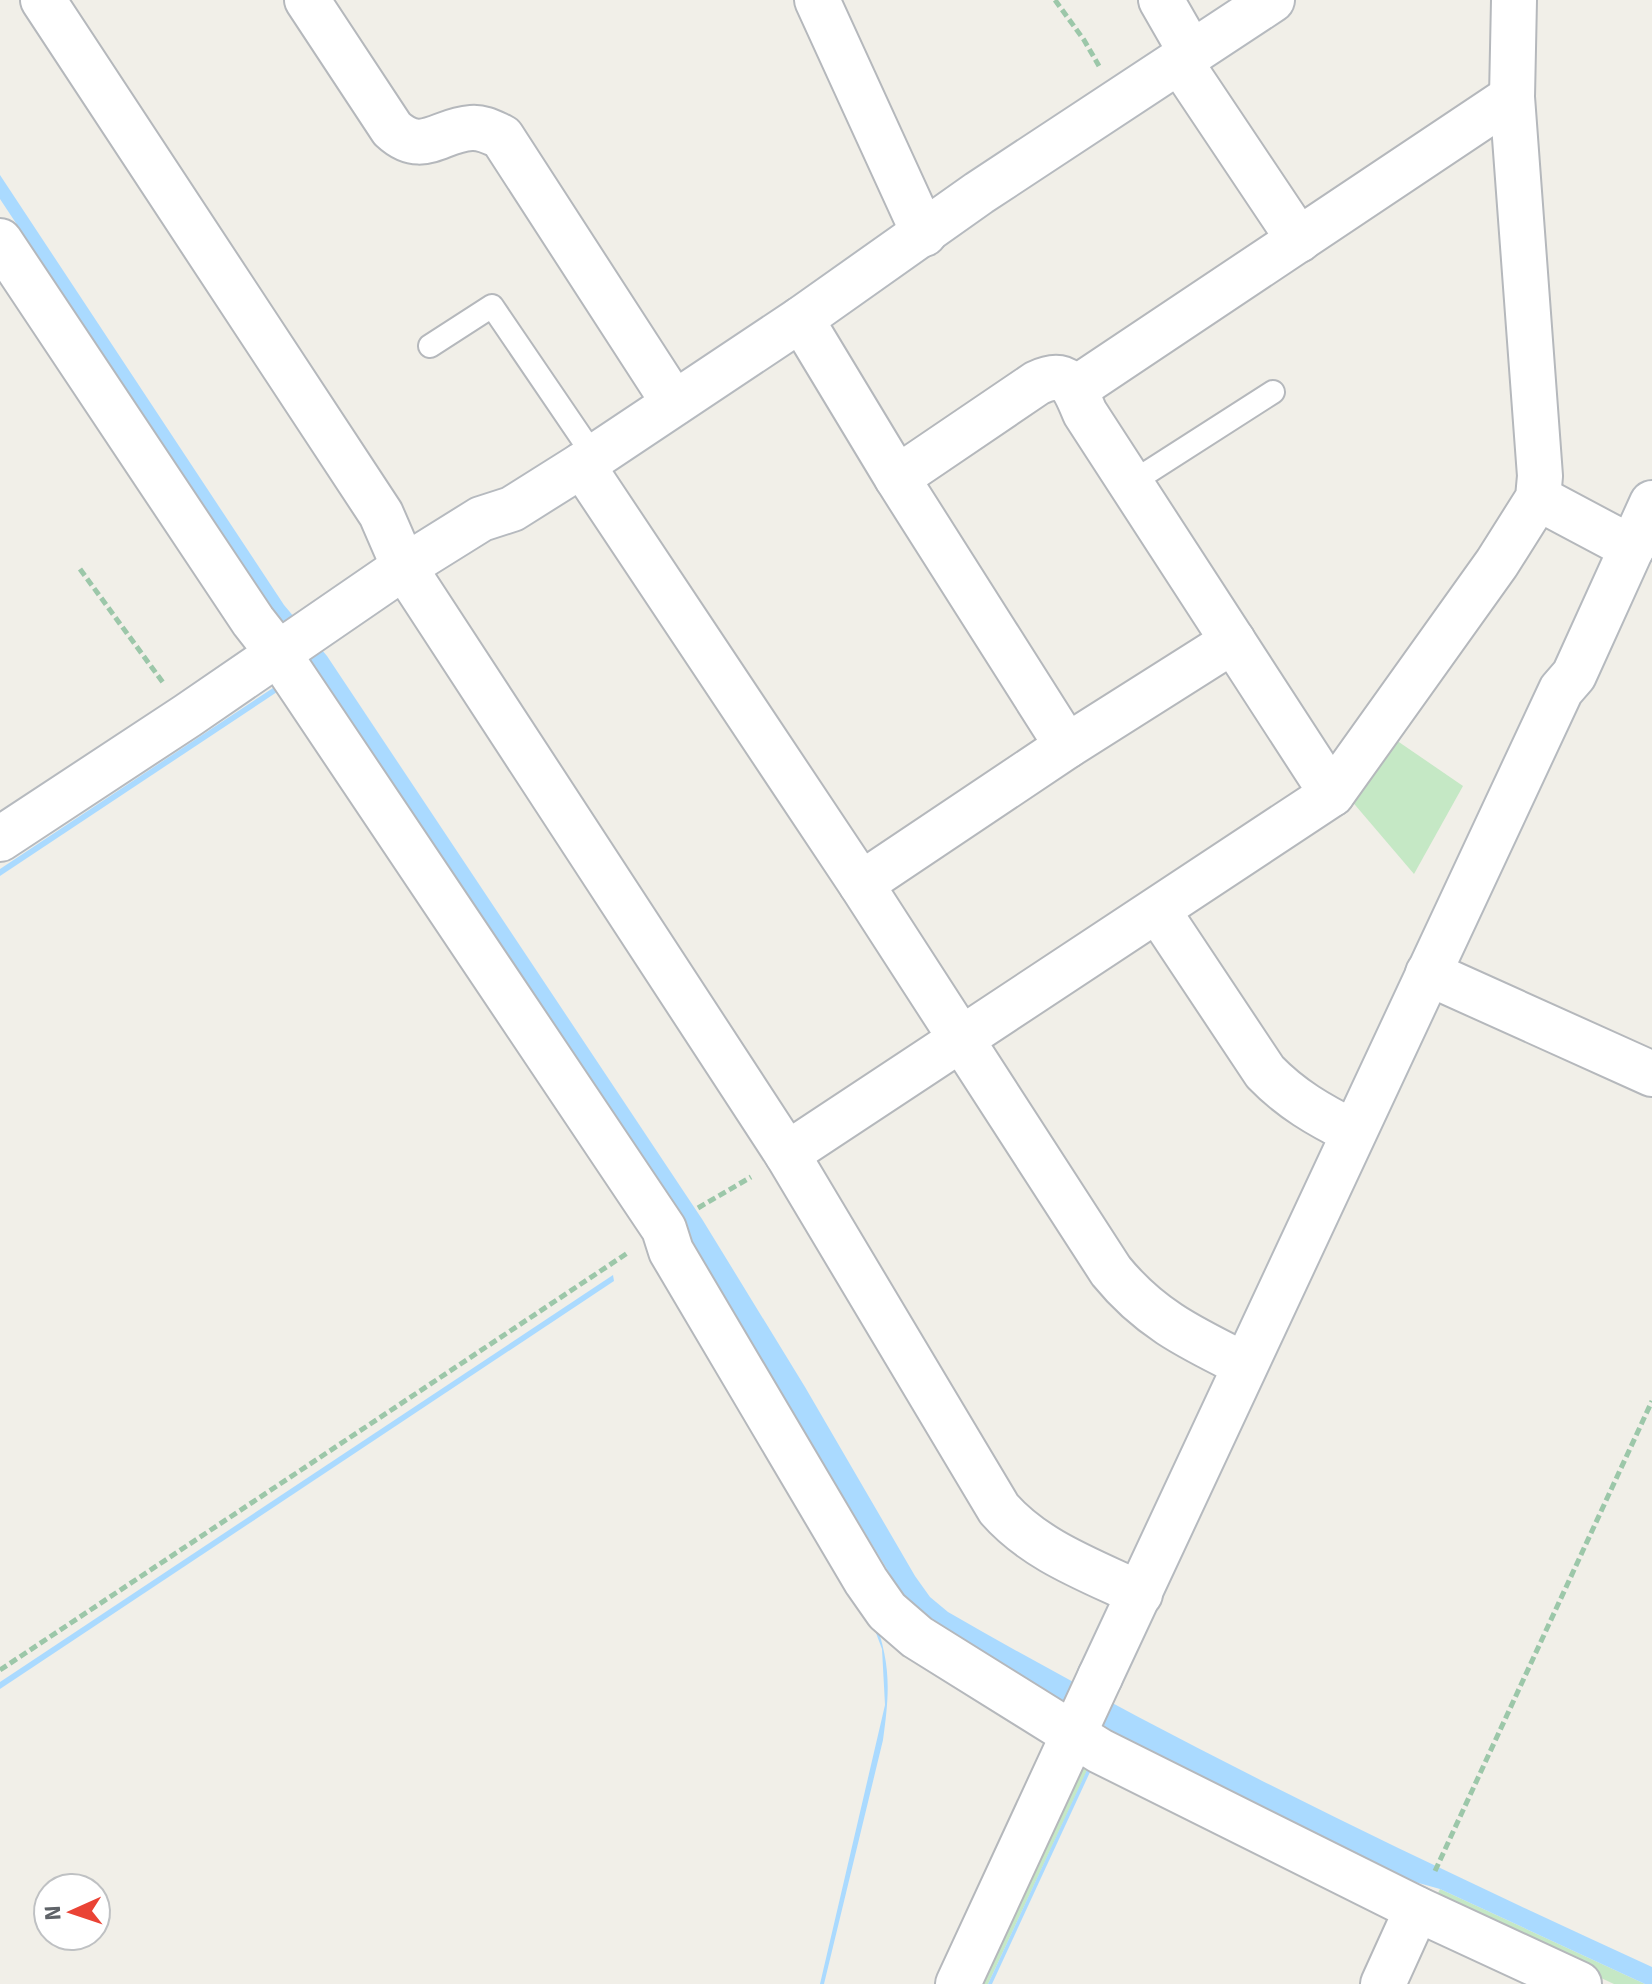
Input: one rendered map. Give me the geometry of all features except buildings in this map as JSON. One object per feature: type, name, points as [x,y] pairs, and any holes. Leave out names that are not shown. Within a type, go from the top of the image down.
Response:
[{"type":"street","points":[[43,0],[381,514],[404,567],[787,1154],[999,1509],[1016,1529],[1043,1548],[1140,1594]]},
{"type":"street","points":[[307,0],[392,129],[404,140],[422,143],[469,128],[486,129],[502,137],[674,403]]},
{"type":"street","points":[[817,0],[924,234]]},
{"type":"street","points":[[1161,0],[1186,58],[1299,240]]},
{"type":"street","points":[[0,839],[187,716],[404,567],[481,519],[512,509],[588,460],[801,319],[979,193],[1272,0]]},
{"type":"street","points":[[787,1154],[1332,794],[1497,563],[1538,498],[1540,476],[1512,97],[1514,0]]},
{"type":"street","points":[[1075,389],[1512,97]]},
{"type":"street","points":[[0,241],[664,1229],[679,1265],[866,1581],[887,1611],[946,1657],[1100,1751],[1417,1909],[1579,1984]]},
{"type":"street","points":[[801,319],[897,478],[1067,746]]},
{"type":"street","points":[[897,478],[1037,383],[1051,376],[1064,379],[1075,389],[1085,413],[1332,794]]},
{"type":"street","points":[[588,460],[1111,1271],[1132,1298],[1160,1320],[1245,1365]]},
{"type":"street","points":[[1538,498],[1632,548]]},
{"type":"street","points":[[958,1984],[1353,1132],[1561,690],[1574,675],[1652,503]]},
{"type":"street","points":[[861,884],[1067,746],[1233,641]]},
{"type":"street","points":[[1158,911],[1265,1072],[1286,1094],[1353,1132]]},
{"type":"street","points":[[1428,973],[1652,1074]]},
{"type":"street","points":[[1383,1984],[1417,1909]]},
{"type":"lane","points":[[430,346],[492,306],[588,460]]},
{"type":"lane","points":[[1131,483],[1273,392]]},
{"type":"path","points":[[1055,0],[1084,40],[1120,101]]},
{"type":"path","points":[[80,569],[187,716]]},
{"type":"path","points":[[0,1670],[664,1229],[787,1154]]},
{"type":"path","points":[[1417,1909],[1652,1401]]},
{"type":"green space","points":[[1393,738],[1463,786],[1414,874],[1350,799]]},
{"type":"green space","points":[[1096,1764],[1090,1772],[1087,1771],[988,1984],[980,1984],[1080,1767]]},
{"type":"green space","points":[[1440,1889],[1645,1984],[1614,1984],[1434,1901]]},
{"type":"water","points":[[0,175],[284,605],[327,656],[702,1219],[930,1597],[948,1612],[1208,1753],[1474,1884],[1652,1967],[1652,1984],[1645,1984],[1440,1889],[1415,1882],[1104,1728],[938,1633],[902,1594],[682,1230],[0,199]]},
{"type":"water","points":[[279,684],[283,688],[0,876],[0,869]]},
{"type":"water","points":[[613,1275],[614,1281],[0,1689],[0,1682]]},
{"type":"water","points":[[873,1615],[886,1662],[887,1706],[883,1740],[824,1984],[820,1984],[885,1705],[882,1649],[870,1617]]},
{"type":"water","points":[[1087,1770],[1090,1772],[992,1984],[988,1984]]}]
